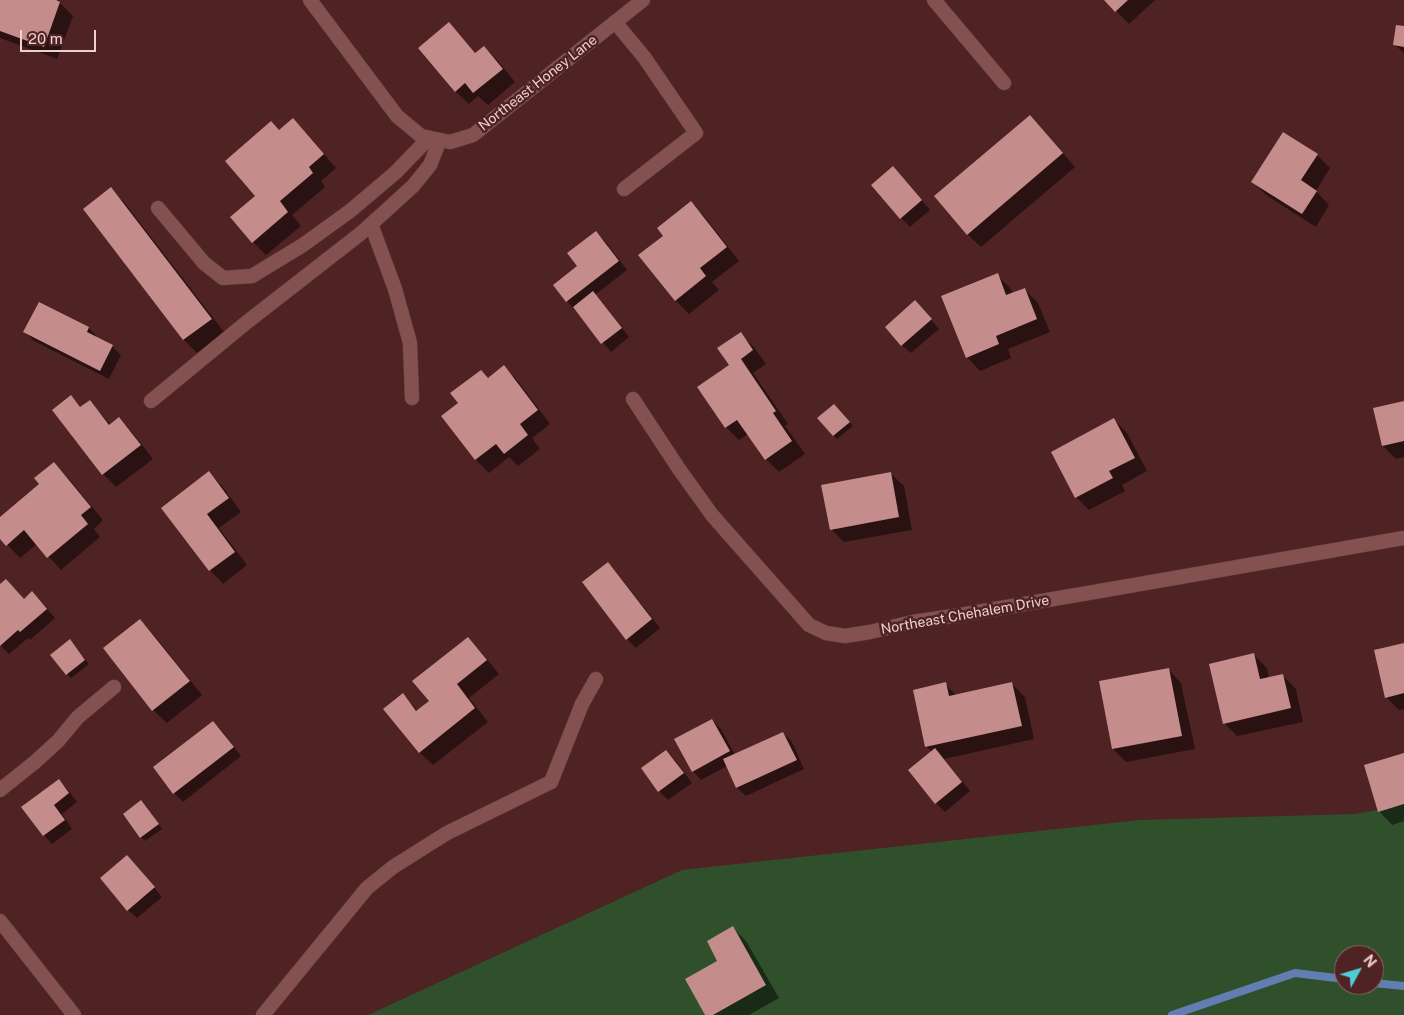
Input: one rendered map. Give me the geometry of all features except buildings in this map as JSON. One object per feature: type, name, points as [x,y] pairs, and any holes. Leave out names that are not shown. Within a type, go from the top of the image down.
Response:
[{"type":"street","points":[[310,0],[397,116],[421,136],[434,139]]},
{"type":"street","name":"Northeast Honey Lane","points":[[434,139],[450,142],[473,135],[643,0]]},
{"type":"street","points":[[934,0],[1004,83]]},
{"type":"street","points":[[615,22],[644,57],[696,133],[624,189]]},
{"type":"street","points":[[158,208],[204,263],[223,278],[252,276],[303,245],[350,211],[434,139]]},
{"type":"street","points":[[151,401],[371,224],[413,186],[430,164],[434,139]]},
{"type":"street","points":[[371,224],[395,289],[410,343],[412,398]]},
{"type":"street","name":"Northeast Chehalem Drive","points":[[633,399],[712,515],[809,624],[826,633],[845,636],[870,632],[913,622],[1404,538]]},
{"type":"street","points":[[263,1015],[367,888],[386,872],[414,852],[447,833],[551,782],[582,704],[596,679]]},
{"type":"street","points":[[0,790],[35,762],[58,741],[78,717],[114,687]]},
{"type":"street","points":[[0,921],[74,1015]]},
{"type":"green space","points":[[1404,805],[1404,1015],[368,1015],[682,870],[1139,820],[1355,814]]},
{"type":"waterway","points":[[1172,1015],[1295,973],[1334,978]]},
{"type":"waterway","points":[[1384,984],[1404,986]]}]
